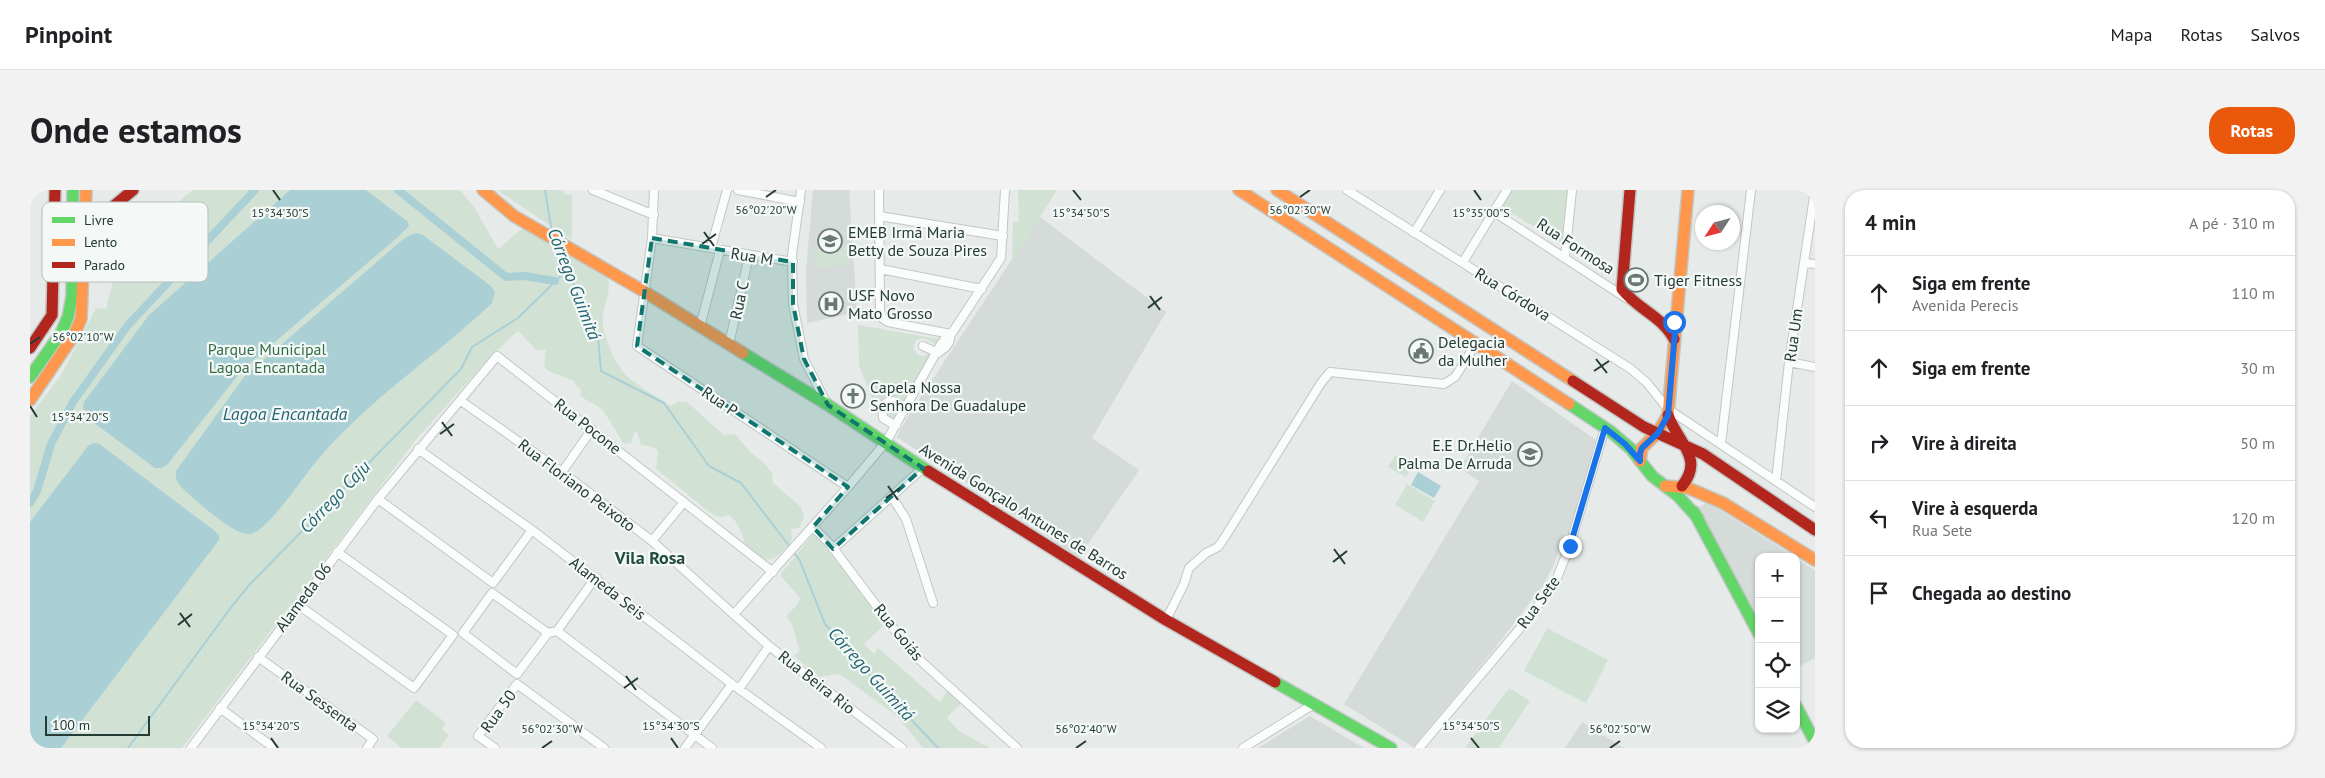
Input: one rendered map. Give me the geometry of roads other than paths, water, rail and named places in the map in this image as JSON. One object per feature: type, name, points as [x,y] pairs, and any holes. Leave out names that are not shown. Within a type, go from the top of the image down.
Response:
[{"type":"main road","points":[[119,202],[133,190]]},
{"type":"main road","name":"Avenida Gonçalo Antunes de Barros","points":[[483,190],[514,216],[534,229],[645,292],[1166,620],[1391,748]]},
{"type":"main road","points":[[1239,190],[1605,428],[1625,444],[1654,478],[1698,518]]},
{"type":"main road","points":[[1277,190],[1636,422],[1704,454],[1815,530]]},
{"type":"main road","points":[[1630,190],[1622,282],[1622,289],[1630,300]]},
{"type":"main road","points":[[1681,486],[1691,477],[1693,469],[1684,444],[1671,426],[1668,412],[1674,340],[1671,322],[1688,190]]},
{"type":"main road","points":[[30,348],[52,315],[53,282]]},
{"type":"main road","points":[[30,377],[61,333],[70,311],[71,282]]},
{"type":"main road","points":[[32,395],[74,335],[81,319],[83,282]]},
{"type":"main road","name":"Rua Formosa","points":[[1630,300],[1671,322]]},
{"type":"main road","points":[[1640,461],[1642,448],[1657,433],[1668,412]]},
{"type":"main road","points":[[1665,486],[1681,486],[1715,500],[1815,560]]},
{"type":"main road","points":[[1681,486],[1755,626]]},
{"type":"main road","points":[[1800,714],[1815,742]]},
{"type":"street","points":[[593,190],[654,215]]},
{"type":"street","points":[[645,292],[652,238],[654,190]]},
{"type":"street","points":[[711,248],[728,190]]},
{"type":"street","points":[[738,190],[800,202]]},
{"type":"street","points":[[801,190],[793,262],[793,304],[804,359],[828,406]]},
{"type":"street","points":[[879,190],[880,311],[885,320],[951,335]]},
{"type":"street","points":[[734,614],[796,547],[886,442],[938,354],[946,347],[951,335],[1001,258],[1005,190]]},
{"type":"street","name":"Rua Córdova","points":[[1347,190],[1631,369],[1647,383],[1668,412],[1815,507]]},
{"type":"street","points":[[1414,233],[1440,190]]},
{"type":"street","points":[[1463,262],[1507,190]]},
{"type":"street","points":[[1565,258],[1572,190]]},
{"type":"street","points":[[1720,444],[1751,190]]},
{"type":"street","name":"Rua Um","points":[[1776,481],[1789,362],[1804,263],[1811,231],[1815,190]]},
{"type":"street","name":"Rua Formosa","points":[[1494,212],[1630,300]]},
{"type":"street","points":[[879,216],[1003,236]]},
{"type":"street","name":"Rua M","points":[[652,238],[793,262]]},
{"type":"street","points":[[700,327],[720,250]]},
{"type":"street","name":"Rua C","points":[[729,344],[749,256]]},
{"type":"street","points":[[1804,263],[1815,264]]},
{"type":"street","points":[[880,269],[982,289]]},
{"type":"street","points":[[1605,284],[1615,285],[1622,282]]},
{"type":"street","name":"Rua P","points":[[645,292],[637,346],[848,487]]},
{"type":"street","points":[[1166,620],[1181,590],[1189,568],[1206,553],[1218,547],[1320,383],[1330,372],[1444,384],[1455,377],[1475,345]]},
{"type":"street","points":[[923,346],[938,354]]},
{"type":"street","name":"Rua Pocone","points":[[418,448],[461,401],[497,356],[773,572]]},
{"type":"street","points":[[1789,362],[1815,367]]},
{"type":"street","name":"Rua Floriano Peixoto","points":[[461,401],[562,472],[652,541],[734,614]]},
{"type":"street","points":[[896,426],[883,418],[882,407],[887,402],[894,401],[905,410]]},
{"type":"street","name":"Rua Sete","points":[[1418,748],[1532,614],[1557,578],[1570,546],[1605,428]]},
{"type":"street","points":[[562,472],[592,429]]},
{"type":"street","name":"Alameda 06","points":[[191,748],[297,604],[418,448]]},
{"type":"street","name":"Alameda Seis","points":[[418,448],[596,578],[739,689]]},
{"type":"street","points":[[833,549],[923,468]]},
{"type":"street","points":[[892,497],[906,519],[933,603]]},
{"type":"street","points":[[378,499],[493,583],[532,530]]},
{"type":"street","points":[[652,541],[684,502]]},
{"type":"street","name":"Rua Goiás","points":[[813,527],[833,549],[912,653],[1017,748]]},
{"type":"street","points":[[297,604],[414,688],[453,635],[337,552]]},
{"type":"street","points":[[548,633],[492,593],[463,633],[517,674],[548,633],[557,630],[596,578]]},
{"type":"street","name":"Rua Beira Rio","points":[[734,614],[769,646],[902,748]]},
{"type":"street","points":[[557,630],[712,748]]},
{"type":"street","points":[[769,646],[739,689],[820,748]]},
{"type":"street","name":"Rua Sessenta","points":[[258,657],[373,739],[367,748]]},
{"type":"street","name":"Rua 50","points":[[495,748],[478,736],[517,684],[604,748]]},
{"type":"street","points":[[685,748],[732,684]]},
{"type":"street","points":[[1243,748],[1314,704]]},
{"type":"street","points":[[220,708],[274,748]]},
{"type":"water","name":"Lagoa Encantada","points":[[290,190],[366,190],[407,221],[409,226],[243,369],[167,465],[155,468],[90,420],[83,408],[84,402],[149,315],[186,282],[208,282],[208,263]]},
{"type":"water","name":"Lagoa Encantada","points":[[417,233],[423,235],[491,286],[495,292],[492,303],[356,420],[315,463],[284,504],[265,525],[256,532],[249,534],[233,529],[181,487],[176,479],[176,471],[244,377],[401,241]]},
{"type":"water","points":[[98,443],[215,531],[219,536],[219,540],[61,748],[30,748],[30,522],[88,446]]},
{"type":"water","points":[[1418,472],[1441,486],[1434,498],[1411,485]]},
{"type":"waterway","points":[[208,240],[255,190]]},
{"type":"waterway","points":[[398,190],[506,277],[524,276],[555,281]]},
{"type":"waterway","name":"Córrego Guimitá","points":[[545,190],[552,233]]},
{"type":"waterway","name":"Córrego Guimitá","points":[[557,247],[598,338],[601,371],[664,403],[709,466],[741,483],[790,547]]},
{"type":"waterway","name":"Córrego Caju","points":[[128,748],[232,606],[252,582],[461,369],[472,347],[518,318],[567,270]]},
{"type":"waterway","points":[[30,503],[37,491],[51,444],[73,402],[128,325],[168,282]]},
{"type":"waterway","name":"Córrego Guimitá","points":[[793,551],[800,561],[825,624],[938,748]]},
{"type":"place","name":"EMEB Irmã Maria Betty de Souza Pires","points":[[830,241]]},
{"type":"place","name":"Tiger Fitness","points":[[1636,280]]},
{"type":"place","name":"USF Novo Mato Grosso","points":[[831,304]]},
{"type":"place","name":"Delegacia da Mulher","points":[[1421,351]]},
{"type":"place","name":"Capela Nossa Senhora De Guadalupe","points":[[853,396]]},
{"type":"place","name":"E.E Dr.Helio Palma De Arruda","points":[[1530,454]]},
{"type":"district","name":"Vila Rosa","points":[[650,558]]},
{"type":"park label","name":"Parque Municipal Lagoa Encantada","points":[[267,358]]}]
